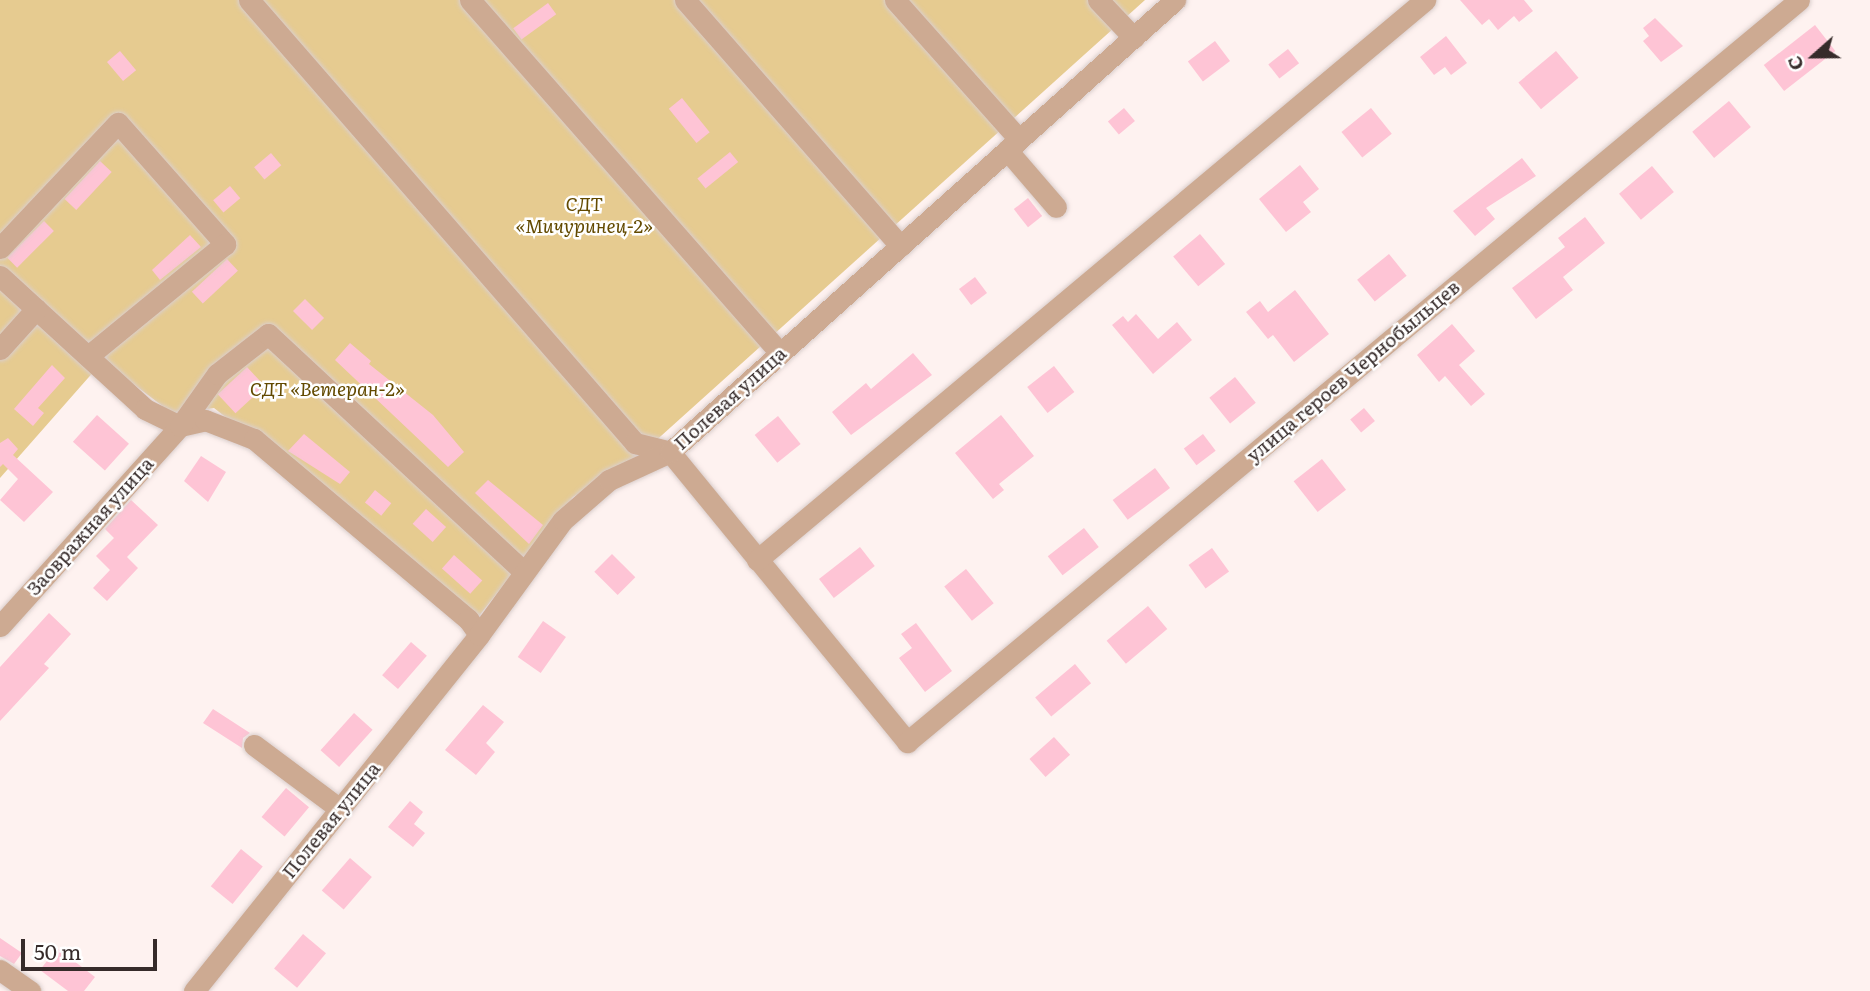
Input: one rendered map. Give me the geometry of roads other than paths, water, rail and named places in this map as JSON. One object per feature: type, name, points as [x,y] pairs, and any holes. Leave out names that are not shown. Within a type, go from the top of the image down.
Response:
[{"type":"street","points":[[249,0],[635,443],[670,452],[757,560],[1424,0]]},
{"type":"street","points":[[470,0],[779,352]]},
{"type":"street","points":[[685,0],[900,246]]},
{"type":"street","points":[[895,0],[1013,145],[1056,207]]},
{"type":"street","points":[[1098,0],[1134,38]]},
{"type":"street","name":"Полевая улица","points":[[194,991],[479,635],[523,571],[563,520],[609,480],[670,452],[1175,0]]},
{"type":"street","name":"улица героев Чернобыльцев","points":[[757,560],[907,742],[1799,0]]},
{"type":"street","points":[[0,248],[118,123],[225,244],[88,356]]},
{"type":"street","points":[[0,276],[145,408],[180,426],[205,420],[254,439],[468,619],[479,635]]},
{"type":"street","points":[[0,349],[36,309]]},
{"type":"street","name":"Заовражная улица","points":[[0,626],[180,426],[217,374],[268,334],[523,571]]},
{"type":"street","points":[[254,745],[340,809]]},
{"type":"street","points":[[0,970],[30,991]]},
{"type":"park label","name":"СДТ «Мичуринец-2»","points":[[584,215]]},
{"type":"park label","name":"СДТ «Ветеран-2»","points":[[327,389]]}]
